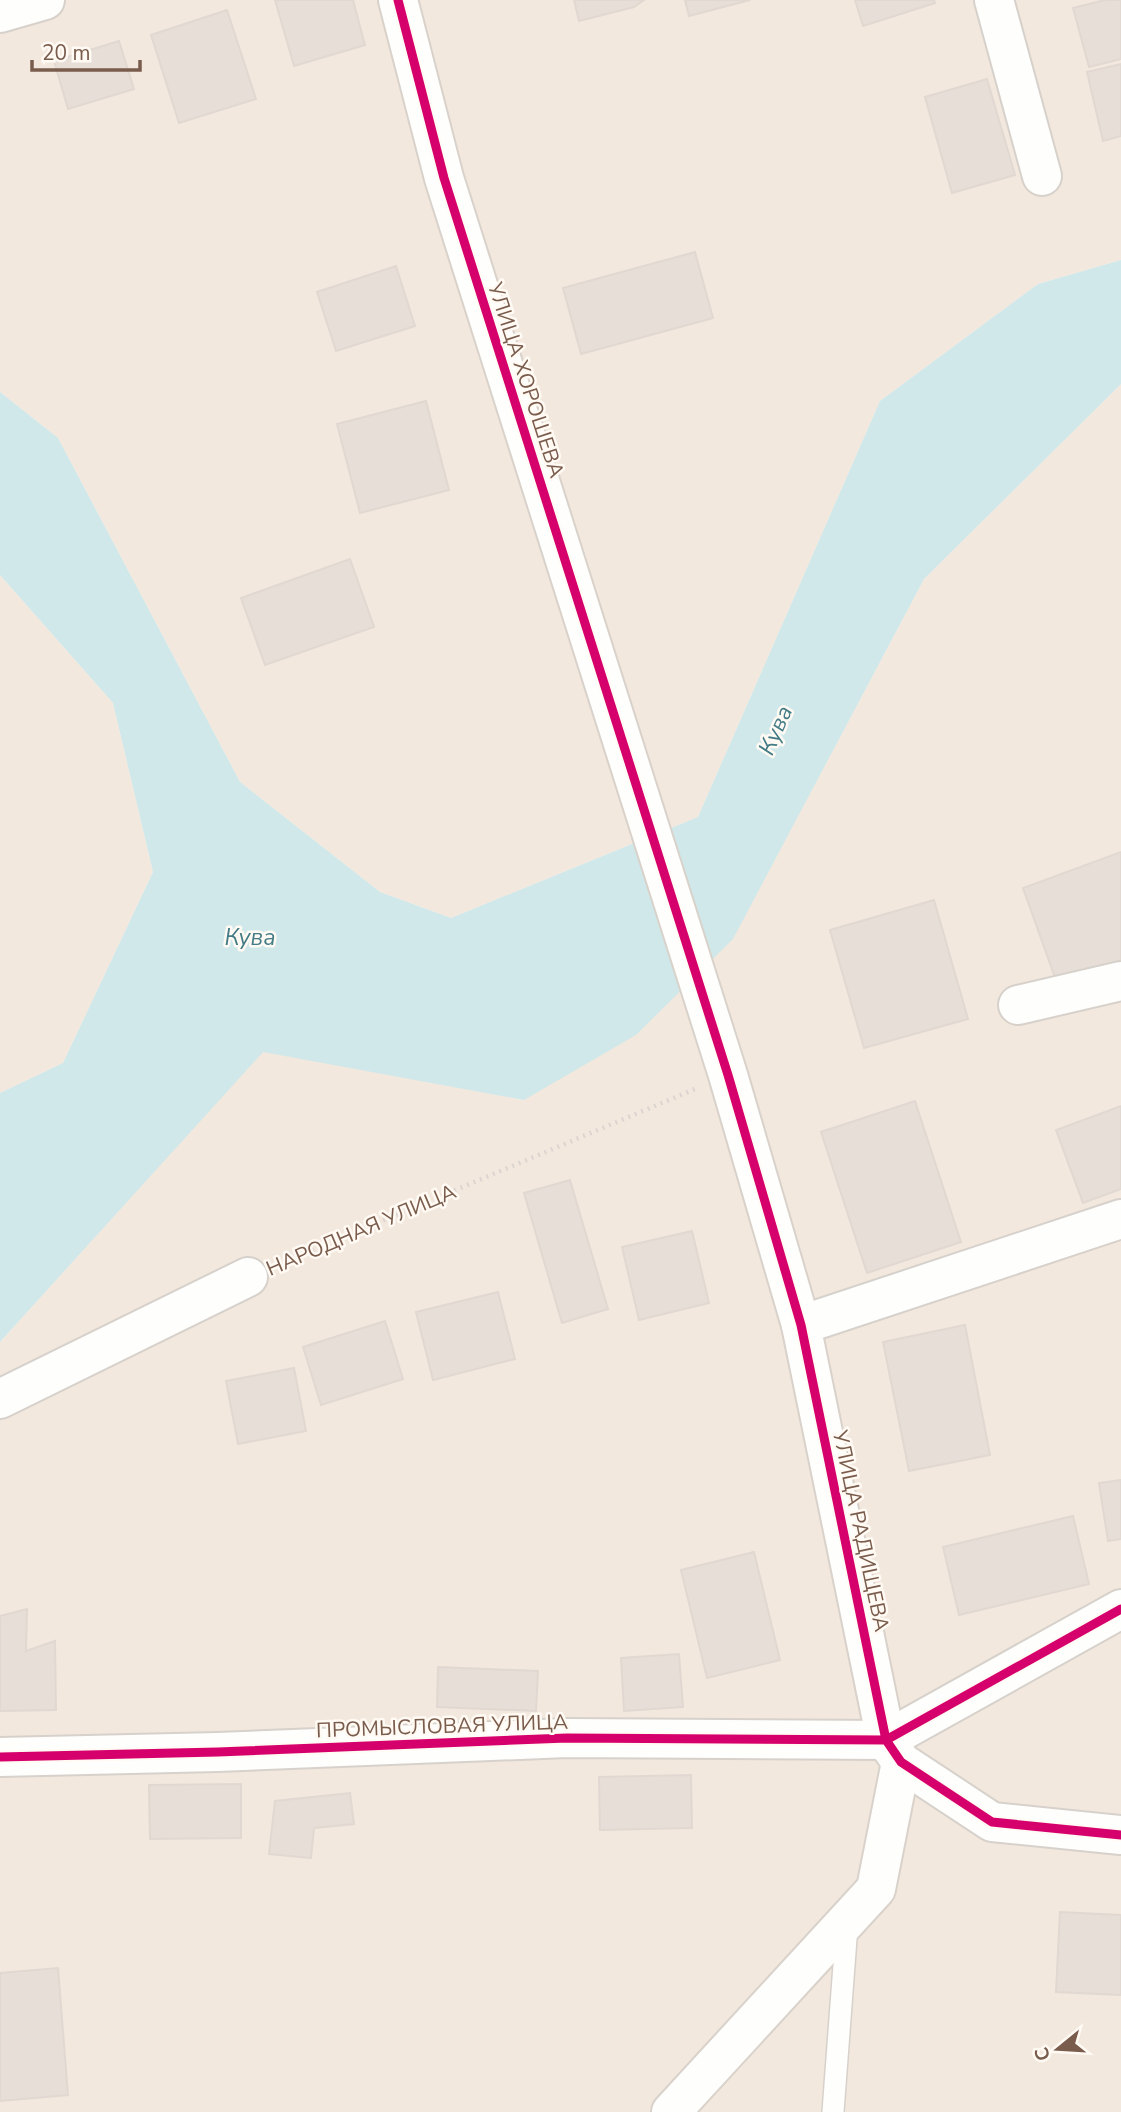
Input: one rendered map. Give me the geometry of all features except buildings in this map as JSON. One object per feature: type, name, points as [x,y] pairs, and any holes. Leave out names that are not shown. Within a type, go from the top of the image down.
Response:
[{"type":"street","points":[[0,13],[45,0]]},
{"type":"street","name":"УЛИЦА ХОРОШЕВА","points":[[398,0],[444,178],[728,1075]]},
{"type":"street","points":[[994,0],[1042,176]]},
{"type":"street","points":[[1018,1005],[1121,981]]},
{"type":"street","name":"УЛИЦА РАДИЩЕВА","points":[[728,1075],[801,1325],[894,1751]]},
{"type":"street","points":[[801,1325],[1121,1219]]},
{"type":"street","name":"НАРОДНАЯ УЛИЦА","points":[[0,1399],[248,1277]]},
{"type":"street","points":[[894,1751],[1121,1609]]},
{"type":"street","name":"ПРОМЫСЛОВАЯ УЛИЦА","points":[[0,1757],[218,1752],[567,1738],[894,1751]]},
{"type":"street","points":[[894,1751],[992,1822],[1121,1835]]},
{"type":"street","points":[[671,2112],[876,1889],[894,1751]]},
{"type":"lane","points":[[833,2112],[848,1919]]},
{"type":"shaded area","points":[[0,0],[1121,0],[1121,260],[1038,284],[880,401],[698,817],[451,918],[380,892],[240,782],[58,438],[0,392]]},
{"type":"shaded area","points":[[1121,384],[1121,2112],[0,2112],[0,1342],[263,1051],[524,1100],[733,938],[924,579]]},
{"type":"shaded area","points":[[0,575],[113,703],[153,872],[63,1063],[0,1093]]},
{"type":"water","name":"Кува","points":[[1121,260],[1121,384],[924,579],[733,939],[636,1035],[524,1100],[263,1052],[0,1342],[0,1093],[63,1063],[153,872],[113,703],[0,575],[0,392],[58,438],[240,782],[380,892],[451,918],[698,817],[880,401],[1038,284]]},
{"type":"cycle path","points":[[398,0],[444,178],[728,1075],[801,1325],[886,1740],[901,1762],[992,1822],[1121,1835]]},
{"type":"cycle path","points":[[0,1757],[218,1752],[567,1738],[886,1740],[1121,1609]]}]
